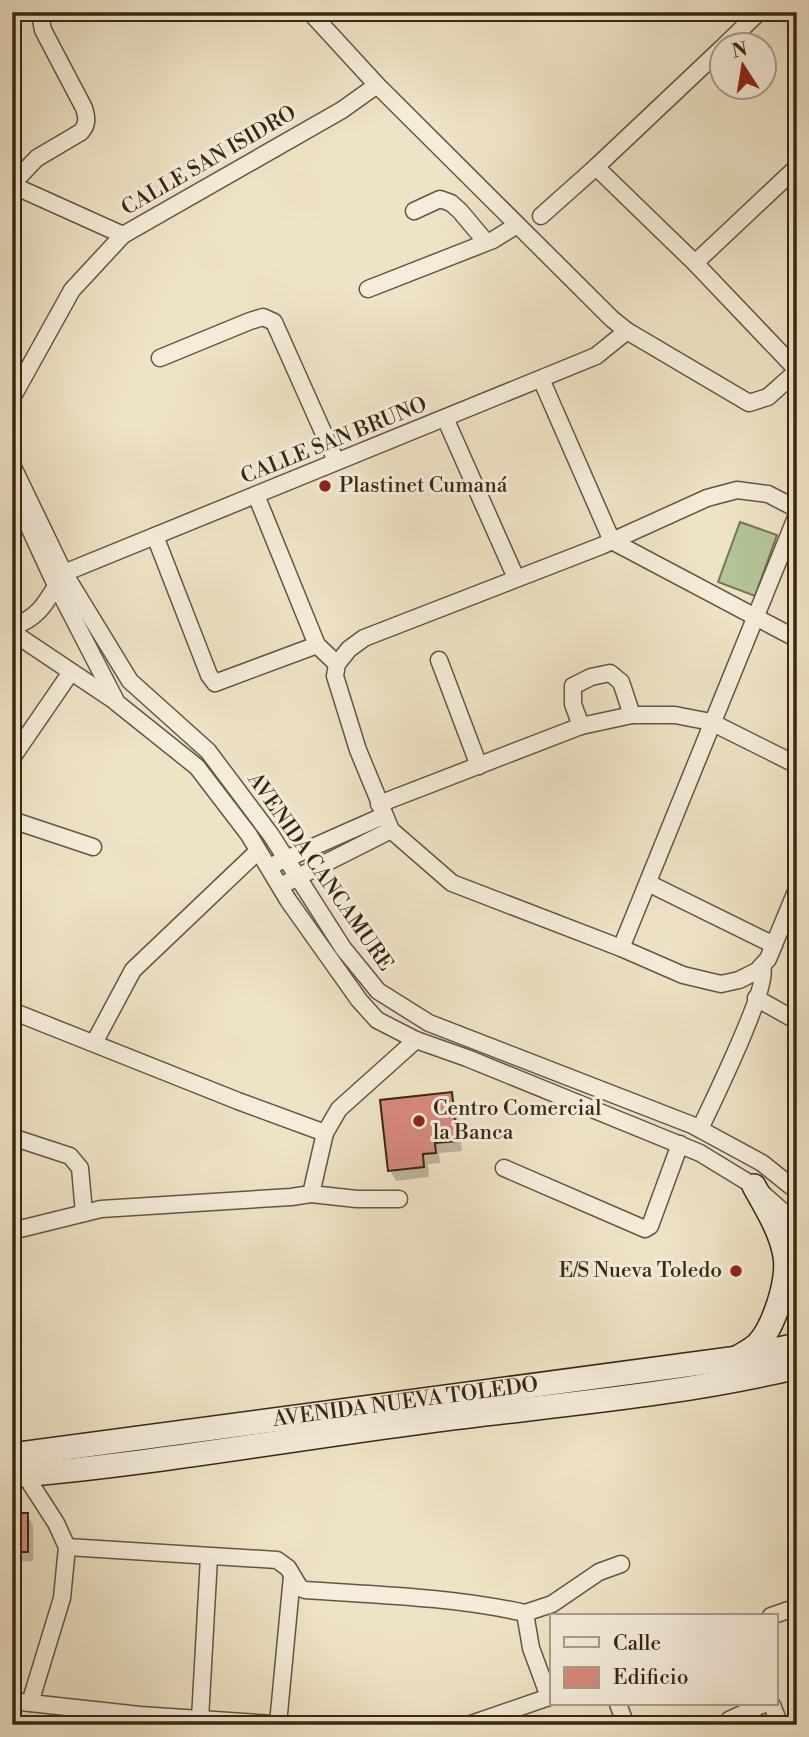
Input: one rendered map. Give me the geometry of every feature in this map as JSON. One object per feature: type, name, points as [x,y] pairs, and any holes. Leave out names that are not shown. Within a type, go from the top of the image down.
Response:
[{"type":"main road","points":[[738,1358],[758,1344],[772,1320],[784,1277],[785,1258],[778,1232],[754,1186]]},
{"type":"main road","name":"AVENIDA NUEVA TOLEDO","points":[[12,1455],[738,1358],[797,1345]]},
{"type":"main road","name":"AVENIDA NUEVA TOLEDO","points":[[19,1475],[697,1388],[797,1367]]},
{"type":"main road","points":[[754,1377],[797,1381]]},
{"type":"street","points":[[47,12],[41,20],[43,30],[84,108],[86,126],[81,132],[37,158],[12,185],[123,235]]},
{"type":"street","points":[[738,32],[759,12]]},
{"type":"street","points":[[315,14],[377,85],[612,319],[627,331],[749,403],[768,397],[797,370],[695,262],[596,167]]},
{"type":"street","points":[[541,216],[708,61]]},
{"type":"street","points":[[342,110],[358,89],[363,70]]},
{"type":"street","name":"CALLE SAN ISIDRO","points":[[12,398],[72,290],[123,235],[342,110],[377,85]]},
{"type":"street","points":[[695,262],[797,167]]},
{"type":"street","points":[[414,211],[440,199],[451,203],[486,242]]},
{"type":"street","points":[[368,289],[486,242],[517,225]]},
{"type":"street","points":[[160,358],[250,321],[263,317],[274,322],[336,461]]},
{"type":"street","name":"CALLE SAN BRUNO","points":[[60,579],[155,536],[596,356],[627,331]]},
{"type":"street","points":[[541,379],[612,541],[797,639]]},
{"type":"street","points":[[445,418],[516,578]]},
{"type":"street","name":"AVENIDA CANCAMURE","points":[[12,465],[60,579],[117,702],[197,767],[249,835],[280,887],[359,1000],[377,1020],[416,1040]]},
{"type":"street","points":[[797,509],[768,494],[737,489],[707,498],[612,541],[364,638],[348,649],[337,664],[335,676],[358,750],[384,816],[453,883],[683,975],[720,984],[739,980],[762,966],[797,891]]},
{"type":"street","name":"AVENIDA CANCAMURE","points":[[12,490],[60,579],[130,681],[208,751],[286,857],[343,948],[378,990],[429,1023],[700,1129],[762,1163],[797,1191]]},
{"type":"street","points":[[256,495],[317,645],[337,664]]},
{"type":"street","points":[[621,948],[797,514]]},
{"type":"street","points":[[155,536],[209,675],[215,683],[317,645]]},
{"type":"street","points":[[60,579],[38,614],[12,630],[117,702]]},
{"type":"street","points":[[439,660],[479,766]]},
{"type":"street","points":[[12,758],[71,672]]},
{"type":"street","points":[[581,726],[573,704],[573,686],[610,673],[621,681],[632,715]]},
{"type":"street","points":[[268,868],[286,857],[384,816],[479,766],[581,726],[632,715],[675,715],[711,722],[797,765]]},
{"type":"street","points":[[280,887],[330,861],[384,816]]},
{"type":"street","points":[[12,820],[93,847]]},
{"type":"street","points":[[321,844],[330,861]]},
{"type":"street","points":[[94,1043],[133,970],[257,852]]},
{"type":"street","points":[[648,883],[774,945]]},
{"type":"street","points":[[700,1129],[746,1026],[764,976],[762,966]]},
{"type":"street","points":[[756,998],[797,1021]]},
{"type":"street","points":[[12,1011],[325,1133]]},
{"type":"street","points":[[311,1194],[325,1133],[339,1109],[416,1040],[467,1058],[700,1153],[754,1186],[797,1224]]},
{"type":"street","points":[[12,1136],[69,1156],[80,1168],[84,1213]]},
{"type":"street","points":[[504,1168],[645,1229],[650,1226],[680,1144]]},
{"type":"street","points":[[12,1231],[101,1209],[311,1194],[356,1199],[399,1199]]},
{"type":"street","points":[[19,1475],[56,1523],[68,1547],[62,1598],[30,1703]]},
{"type":"street","points":[[68,1547],[277,1560],[288,1568],[300,1588],[306,1590],[423,1598],[494,1606],[525,1613],[552,1604],[599,1572],[621,1564]]},
{"type":"street","points":[[200,1719],[209,1557]]},
{"type":"street","points":[[278,1724],[292,1576]]},
{"type":"street","points":[[777,1614],[797,1607]]},
{"type":"street","points":[[525,1613],[531,1648],[550,1695]]},
{"type":"street","points":[[468,1725],[550,1697]]},
{"type":"street","points":[[12,1701],[139,1720],[200,1719],[289,1725]]},
{"type":"street","points":[[619,1706],[626,1725]]},
{"type":"street","points":[[729,1720],[761,1706]]},
{"type":"street","points":[[772,1706],[780,1725]]},
{"type":"green space","points":[[740,522],[777,535],[755,596],[718,582]]},
{"type":"building","name":"Centro Comercial la Banca","points":[[452,1092],[457,1141],[435,1143],[436,1153],[423,1154],[424,1167],[388,1171],[380,1100]]},
{"type":"building","points":[[12,1513],[28,1513],[28,1552],[12,1552]]},
{"type":"place","name":"Plastinet Cumaná","points":[[325,486]]},
{"type":"place","name":"Centro Comercial la Banca","points":[[419,1121]]},
{"type":"place","name":"E/S Nueva Toledo","points":[[736,1271]]}]
